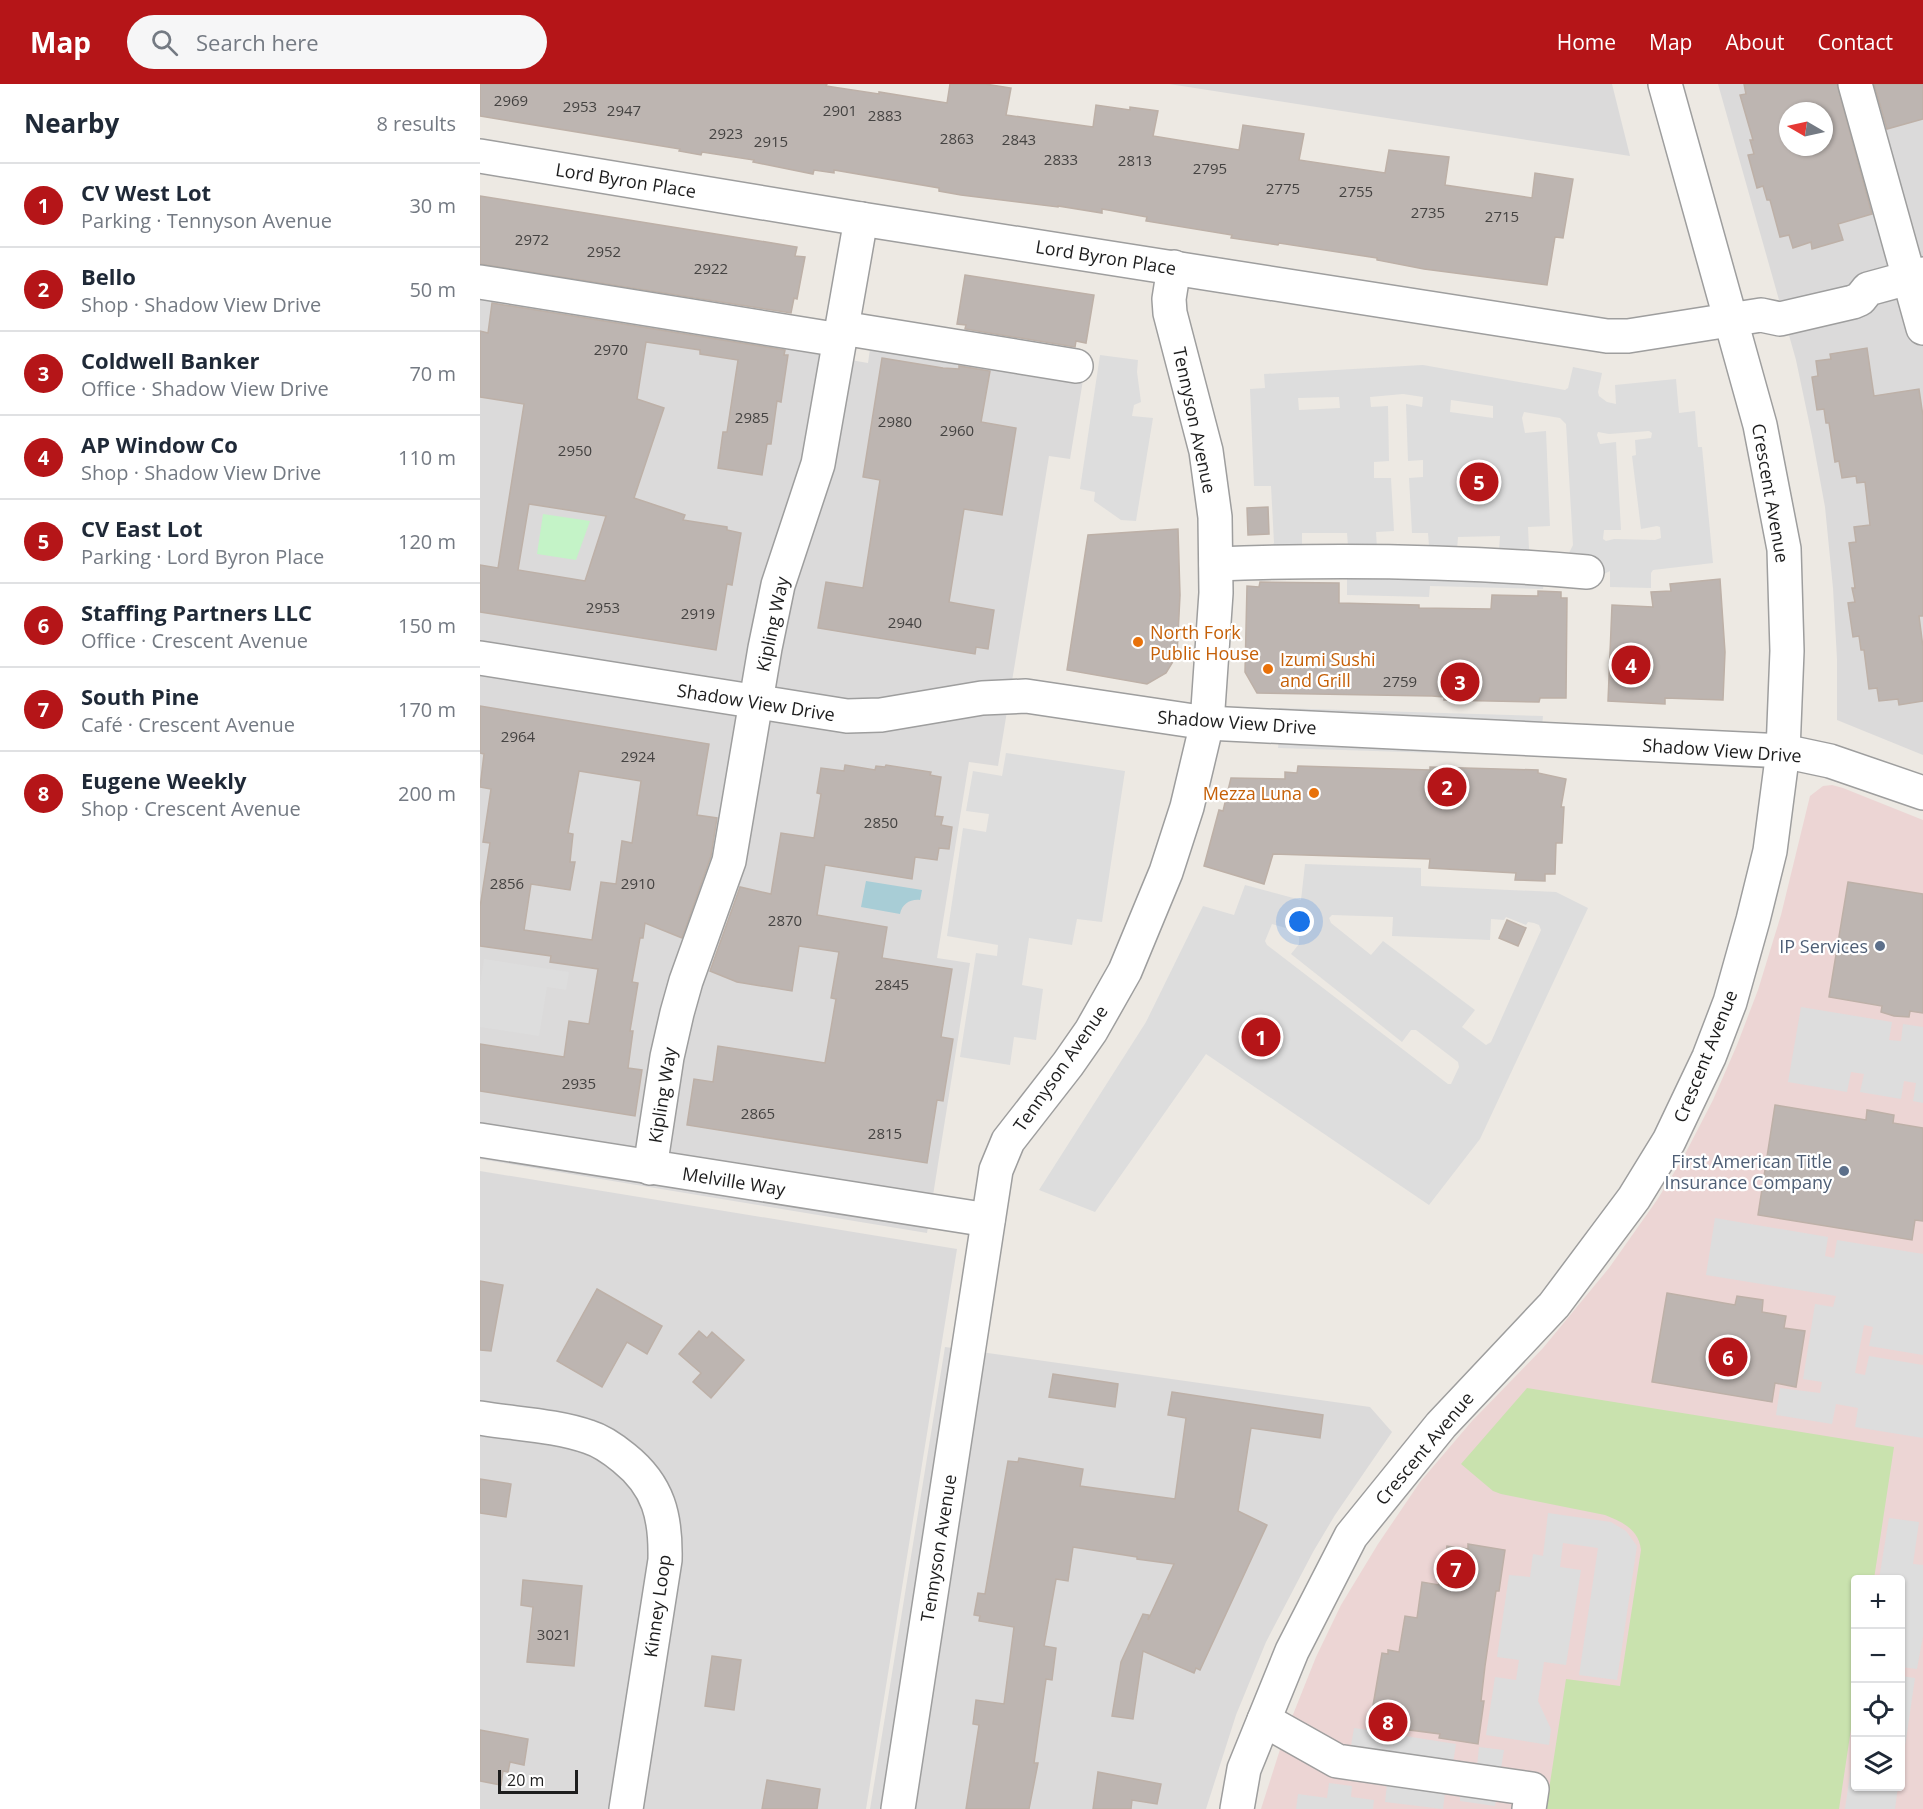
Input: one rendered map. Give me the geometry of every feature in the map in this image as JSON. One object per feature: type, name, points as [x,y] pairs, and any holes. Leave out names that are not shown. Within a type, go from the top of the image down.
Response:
[{"type":"street","name":"Crescent Avenue","points":[[1237,1809],[1244,1769],[1292,1651],[1351,1536],[1441,1425],[1554,1305],[1621,1217],[1669,1141],[1709,1057],[1733,992],[1770,851],[1783,751],[1786,651],[1784,549],[1760,425],[1747,318],[1665,84]]},
{"type":"street","points":[[1855,84],[1916,275],[1923,327]]},
{"type":"street","name":"Lord Byron Place","points":[[480,156],[861,219],[1597,335],[1628,336],[1747,318]]},
{"type":"street","name":"Kipling Way","points":[[650,1168],[677,1013],[686,981],[729,861],[778,585],[818,464],[861,219]]},
{"type":"street","name":"Tennyson Avenue","points":[[898,1809],[996,1170],[1008,1141],[1049,1090],[1090,1030],[1125,971],[1166,872],[1187,807],[1207,723],[1213,660],[1215,517],[1206,451],[1169,305],[1174,267]]},
{"type":"street","points":[[1747,318],[1780,319],[1853,302],[1860,299],[1868,289],[1916,275]]},
{"type":"street","points":[[480,282],[1076,366]]},
{"type":"street","points":[[1216,564],[1288,561],[1444,564],[1519,566],[1587,572]]},
{"type":"street","name":"Shadow View Drive","points":[[480,658],[830,714],[862,717],[899,713],[982,698],[1026,696],[1207,723],[1783,751],[1830,761],[1923,793]]},
{"type":"street","name":"Melville Way","points":[[480,1140],[988,1220]]},
{"type":"street","name":"Kinney Loop","points":[[480,1418],[589,1437],[609,1446],[628,1462],[646,1481],[656,1496],[666,1536],[665,1560],[626,1809]]},
{"type":"street","points":[[1264,1720],[1337,1761],[1482,1796],[1532,1789],[1529,1809]]},
{"type":"shaded area","points":[[1169,84],[1612,84],[1630,156]]},
{"type":"shaded area","points":[[1718,84],[1923,84],[1923,755],[1837,720],[1837,659],[1833,588],[1825,507],[1796,360]]},
{"type":"shaded area","points":[[480,297],[868,363],[870,349],[1083,380],[1070,459],[1049,456],[998,766],[969,762],[937,958],[970,963],[927,1233],[480,1159]]},
{"type":"shaded area","points":[[1100,355],[1138,360],[1137,372],[1141,402],[1134,405],[1132,416],[1153,418],[1136,521],[1121,520],[1094,501],[1095,492],[1080,489]]},
{"type":"shaded area","points":[[1423,365],[1565,390],[1568,388],[1573,367],[1602,373],[1599,396],[1607,402],[1616,404],[1615,385],[1676,379],[1679,413],[1695,411],[1698,447],[1702,447],[1713,563],[1653,570],[1651,588],[1610,587],[1610,571],[1604,574],[1602,582],[1544,581],[1543,589],[1430,586],[1429,597],[1347,595],[1347,576],[1270,548],[1274,543],[1271,486],[1254,486],[1250,389],[1265,388],[1264,374]],"holes":[[[1403,394],[1423,397],[1422,407],[1406,404],[1408,461],[1423,460],[1423,477],[1409,478],[1412,533],[1428,533],[1429,546],[1377,548],[1376,532],[1394,531],[1391,478],[1374,478],[1374,462],[1389,461],[1388,406],[1371,407],[1370,397]],[[1339,397],[1340,408],[1299,410],[1298,398]],[[1451,400],[1493,406],[1493,418],[1450,412]],[[1524,412],[1560,418],[1566,424],[1573,545],[1569,553],[1533,552],[1529,549],[1528,527],[1550,526],[1546,431],[1525,433],[1522,418]],[[1649,431],[1652,433],[1651,438],[1635,440],[1636,455],[1632,456],[1641,529],[1660,527],[1661,538],[1606,541],[1603,539],[1604,530],[1621,530],[1616,442],[1600,444],[1598,432],[1609,434]],[[1302,533],[1347,533],[1348,546],[1302,546]],[[1500,536],[1499,550],[1457,550],[1458,537]]]},
{"type":"shaded area","points":[[1279,708],[1543,716],[1542,726],[1279,718]]},
{"type":"shaded area","points":[[1279,739],[1537,747],[1537,756],[1278,748]]},
{"type":"shaded area","points":[[1006,753],[1125,771],[1102,922],[1077,919],[1072,945],[1029,938],[1022,985],[1043,989],[1036,1040],[1014,1037],[1010,1065],[960,1057],[976,953],[997,956],[998,945],[947,936],[963,828],[986,832],[989,814],[966,811],[973,771],[1002,776]]},
{"type":"shaded area","points":[[1832,785],[1923,820],[1923,1809],[1261,1809],[1284,1737],[1316,1657],[1341,1605],[1378,1544],[1420,1482],[1472,1421],[1543,1348],[1609,1268],[1657,1200],[1683,1158],[1713,1100],[1758,990],[1781,915],[1810,796],[1823,786]]},
{"type":"shaded area","points":[[1305,864],[1421,868],[1421,886],[1556,892],[1588,908],[1480,1139],[1429,1205],[1206,1054],[1095,1212],[1039,1190],[1146,1022],[1203,906],[1234,915],[1245,885],[1301,900]],"holes":[[[1332,915],[1393,917],[1392,936],[1490,940],[1491,919],[1504,920],[1506,917],[1526,925],[1528,922],[1534,923],[1539,925],[1541,930],[1491,1042],[1486,1045],[1462,1027],[1475,1010],[1383,941],[1371,955],[1331,923],[1329,918]],[[1272,924],[1289,929],[1299,937],[1299,944],[1291,954],[1402,1042],[1411,1030],[1416,1030],[1458,1062],[1459,1067],[1451,1084],[1448,1084],[1267,945],[1265,941]]]},
{"type":"shaded area","points":[[484,959],[569,972],[566,990],[547,987],[539,1036],[480,1027],[480,986]]},
{"type":"shaded area","points":[[1801,1007],[1892,1022],[1889,1040],[1901,1041],[1903,1024],[1923,1027],[1923,1103],[1913,1101],[1916,1083],[1904,1081],[1901,1099],[1860,1092],[1864,1074],[1851,1072],[1847,1092],[1788,1082]]},
{"type":"shaded area","points":[[480,1171],[957,1249],[866,1809],[480,1809]]},
{"type":"shaded area","points":[[1715,1218],[1828,1237],[1825,1256],[1834,1258],[1837,1240],[1923,1254],[1923,1355],[1869,1346],[1873,1327],[1864,1325],[1855,1373],[1865,1375],[1869,1356],[1923,1365],[1923,1438],[1855,1427],[1858,1408],[1836,1404],[1832,1424],[1776,1415],[1780,1388],[1820,1393],[1822,1382],[1803,1379],[1815,1304],[1833,1307],[1836,1296],[1706,1275]]},
{"type":"shaded area","points":[[945,1347],[1370,1407],[1392,1432],[1335,1515],[1266,1642],[1236,1715],[1206,1809],[870,1809]]},
{"type":"shaded area","points":[[1548,1513],[1611,1522],[1626,1531],[1637,1546],[1617,1680],[1579,1675],[1598,1548],[1563,1543],[1560,1567],[1581,1570],[1566,1665],[1544,1662],[1538,1701],[1551,1729],[1549,1745],[1486,1735],[1495,1677],[1516,1680],[1519,1660],[1497,1657],[1509,1575],[1530,1577],[1533,1554],[1543,1556]]},
{"type":"shaded area","points":[[1889,1518],[1919,1522],[1913,1564],[1923,1565],[1923,1636],[1917,1669],[1905,1668],[1905,1575],[1880,1575]]},
{"type":"shaded area","points":[[1905,1677],[1915,1678],[1905,1747],[1905,1683]]},
{"type":"shaded area","points":[[1354,1728],[1456,1744],[1453,1763],[1477,1766],[1479,1747],[1504,1750],[1495,1806],[1460,1801],[1460,1795],[1445,1793],[1443,1809],[1385,1802],[1387,1784],[1350,1752]]},
{"type":"shaded area","points":[[1851,1767],[1851,1791],[1897,1791],[1895,1809],[1845,1809]]},
{"type":"shaded area","points":[[1329,1783],[1352,1786],[1351,1797],[1374,1800],[1373,1809],[1296,1809],[1298,1794],[1327,1798]]},
{"type":"green space","points":[[543,514],[590,521],[576,560],[537,554]]},
{"type":"green space","points":[[1527,1388],[1894,1447],[1875,1575],[1851,1575],[1851,1729],[1839,1809],[1546,1809],[1566,1679],[1620,1686],[1641,1550],[1640,1543],[1629,1528],[1605,1515],[1493,1491],[1461,1464]]},
{"type":"water","points":[[866,881],[922,890],[920,900],[907,903],[900,914],[861,907]]},
{"type":"building","points":[[480,84],[827,84],[826,86],[947,103],[950,84],[985,84],[1011,88],[1006,115],[1093,127],[1096,105],[1158,111],[1153,136],[1239,150],[1243,125],[1304,134],[1299,160],[1385,173],[1389,150],[1449,157],[1445,185],[1532,198],[1535,173],[1573,179],[1563,238],[1555,237],[1547,285],[1424,269],[1377,260],[1377,258],[1231,238],[1232,235],[1146,221],[1147,217],[1102,209],[1102,213],[961,195],[939,191],[939,188],[834,170],[834,173],[814,170],[813,174],[753,162],[754,160],[702,152],[701,155],[679,151],[680,149],[480,116]]},
{"type":"building","points":[[1744,84],[1837,84],[1872,214],[1838,224],[1843,240],[1812,249],[1811,242],[1793,248],[1789,235],[1780,237],[1770,200],[1767,200],[1763,186],[1757,188],[1748,155],[1754,154],[1750,140],[1753,140],[1740,95],[1746,94]]},
{"type":"building","points":[[1874,84],[1923,84],[1923,119],[1887,129]]},
{"type":"building","points":[[480,196],[797,247],[795,256],[805,257],[797,299],[794,298],[791,313],[480,264]]},
{"type":"building","points":[[965,275],[1094,295],[1086,343],[1076,341],[1075,347],[965,329],[966,325],[957,324]]},
{"type":"building","points":[[492,303],[785,350],[784,355],[788,355],[781,402],[777,401],[771,444],[767,444],[762,475],[718,468],[723,432],[727,432],[738,360],[700,354],[700,350],[646,342],[637,399],[664,408],[634,498],[685,515],[683,520],[727,527],[727,530],[741,533],[732,585],[727,584],[716,650],[480,612],[480,565],[498,568],[524,404],[480,397],[480,331],[488,333]],"holes":[[[529,504],[606,516],[585,581],[518,570]]]},
{"type":"building","points":[[1867,348],[1874,396],[1919,389],[1923,416],[1923,616],[1919,616],[1923,647],[1923,701],[1899,705],[1898,699],[1879,701],[1877,688],[1869,689],[1864,650],[1861,650],[1859,636],[1853,637],[1848,603],[1855,602],[1852,588],[1855,588],[1849,543],[1856,542],[1854,527],[1870,525],[1865,482],[1857,483],[1856,476],[1842,478],[1839,461],[1835,462],[1829,423],[1826,423],[1824,409],[1817,410],[1812,377],[1818,376],[1816,361],[1831,359],[1830,354]]},
{"type":"building","points":[[882,358],[943,368],[959,369],[959,366],[990,371],[981,422],[1016,428],[1002,515],[964,509],[949,602],[994,610],[988,649],[976,647],[975,654],[818,628],[826,582],[863,588],[880,480],[863,477]]},
{"type":"building","points":[[1268,507],[1269,534],[1248,535],[1247,508]]},
{"type":"building","points":[[1178,529],[1180,595],[1177,655],[1166,673],[1147,684],[1067,670],[1088,535]]},
{"type":"building","points":[[1720,579],[1725,652],[1723,700],[1665,698],[1665,704],[1608,701],[1612,605],[1653,607],[1651,592],[1671,591],[1670,584]]},
{"type":"building","points":[[1260,582],[1339,583],[1339,603],[1419,605],[1419,608],[1491,609],[1492,595],[1538,596],[1538,591],[1561,592],[1561,598],[1567,598],[1566,698],[1540,698],[1539,702],[1444,700],[1444,697],[1432,696],[1257,693],[1245,672],[1247,586],[1259,587]]},
{"type":"building","points":[[480,706],[709,744],[697,815],[717,818],[711,856],[682,938],[645,923],[643,938],[640,938],[632,982],[638,983],[630,1031],[633,1031],[628,1068],[642,1070],[635,1116],[480,1091],[480,1044],[564,1057],[569,1021],[589,1024],[598,969],[550,962],[551,956],[480,946],[480,907],[490,843],[483,842],[491,789],[480,787],[484,754],[480,753]],"holes":[[[579,771],[641,781],[632,843],[622,841],[616,884],[601,882],[592,940],[524,930],[531,884],[570,890],[575,862],[570,862],[573,834],[568,833]]]},
{"type":"building","points":[[845,765],[875,770],[876,766],[885,767],[886,765],[931,772],[930,775],[941,777],[935,816],[943,817],[941,825],[952,827],[949,849],[939,848],[937,860],[915,857],[912,879],[825,865],[817,915],[887,927],[882,958],[952,969],[941,1037],[953,1039],[943,1101],[937,1100],[927,1163],[687,1125],[694,1079],[713,1082],[718,1046],[825,1063],[836,999],[831,998],[839,952],[799,946],[792,991],[737,982],[710,971],[740,887],[771,894],[781,833],[814,838],[821,794],[817,793],[821,768],[844,771]]},
{"type":"building","points":[[1298,766],[1538,770],[1538,773],[1566,779],[1561,807],[1564,807],[1562,843],[1556,843],[1555,874],[1545,874],[1545,881],[1515,880],[1516,873],[1429,868],[1430,859],[1273,854],[1264,884],[1204,866],[1219,810],[1223,811],[1231,778],[1285,779],[1285,772],[1297,773]]},
{"type":"building","name":"IP Services","points":[[1848,882],[1923,894],[1923,1013],[1910,1011],[1909,1017],[1894,1016],[1881,1012],[1882,1006],[1829,997]]},
{"type":"building","points":[[1507,920],[1526,928],[1518,946],[1499,938]]},
{"type":"building","name":"First American Title Insurance Company","points":[[1775,1105],[1866,1120],[1867,1110],[1894,1115],[1893,1123],[1923,1128],[1923,1221],[1915,1220],[1912,1240],[1758,1215]]},
{"type":"building","points":[[480,1281],[503,1285],[491,1351],[480,1350]]},
{"type":"building","points":[[597,1289],[662,1326],[647,1354],[627,1342],[602,1387],[557,1361]]},
{"type":"building","points":[[1667,1293],[1735,1305],[1737,1296],[1763,1300],[1762,1312],[1786,1316],[1784,1328],[1805,1331],[1796,1387],[1775,1383],[1772,1402],[1652,1382]]},
{"type":"building","points":[[699,1331],[707,1338],[712,1332],[744,1360],[711,1398],[693,1382],[701,1373],[679,1354]]},
{"type":"building","points":[[1053,1374],[1118,1384],[1115,1407],[1049,1397]]},
{"type":"building","points":[[1172,1392],[1323,1415],[1320,1438],[1251,1428],[1238,1511],[1267,1525],[1200,1670],[1196,1668],[1194,1673],[1143,1651],[1133,1719],[1112,1716],[1121,1662],[1143,1614],[1149,1615],[1148,1620],[1174,1564],[1073,1547],[1068,1581],[1056,1579],[1044,1646],[1056,1648],[1052,1680],[1046,1679],[1034,1763],[1038,1763],[1029,1809],[966,1809],[979,1725],[973,1724],[976,1700],[1004,1704],[1014,1627],[979,1621],[980,1616],[974,1615],[978,1593],[985,1594],[1008,1461],[1018,1462],[1019,1458],[1083,1469],[1080,1486],[1175,1499],[1186,1418],[1168,1415]]},
{"type":"building","points":[[480,1479],[511,1484],[506,1517],[480,1513]]},
{"type":"building","points":[[1468,1544],[1505,1550],[1499,1591],[1496,1591],[1485,1666],[1481,1701],[1484,1701],[1478,1744],[1439,1738],[1440,1734],[1379,1726],[1379,1724],[1372,1723],[1373,1717],[1371,1717],[1382,1653],[1388,1654],[1388,1650],[1399,1652],[1405,1616],[1417,1618],[1422,1582],[1439,1585],[1447,1546],[1468,1549]]},
{"type":"building","points":[[523,1580],[582,1586],[574,1666],[527,1662],[533,1607],[521,1605]]},
{"type":"building","points":[[712,1656],[741,1660],[734,1710],[705,1706]]},
{"type":"building","points":[[480,1730],[528,1739],[524,1765],[510,1762],[508,1772],[503,1771],[501,1785],[480,1781]]},
{"type":"building","points":[[1098,1772],[1161,1784],[1157,1804],[1132,1800],[1131,1809],[1093,1809]]},
{"type":"building","points":[[767,1780],[820,1789],[817,1809],[762,1809]]},
{"type":"place","name":"CV East Lot","points":[[1479,482]]},
{"type":"place","name":"North Fork Public House","points":[[1138,642]]},
{"type":"place","name":"AP Window Co","points":[[1631,665]]},
{"type":"place","name":"Izumi Sushi and Grill","points":[[1268,669]]},
{"type":"place","name":"Coldwell Banker","points":[[1460,682]]},
{"type":"place","name":"Bello","points":[[1447,787]]},
{"type":"place","name":"Mezza Luna","points":[[1314,793]]},
{"type":"place","name":"IP Services","points":[[1880,946]]},
{"type":"place","name":"CV West Lot","points":[[1261,1037]]},
{"type":"place","name":"First American Title Insurance Company","points":[[1844,1171]]},
{"type":"place","name":"Staffing Partners LLC","points":[[1728,1357]]},
{"type":"place","name":"South Pine","points":[[1456,1569]]},
{"type":"place","name":"Eugene Weekly","points":[[1388,1722]]}]
